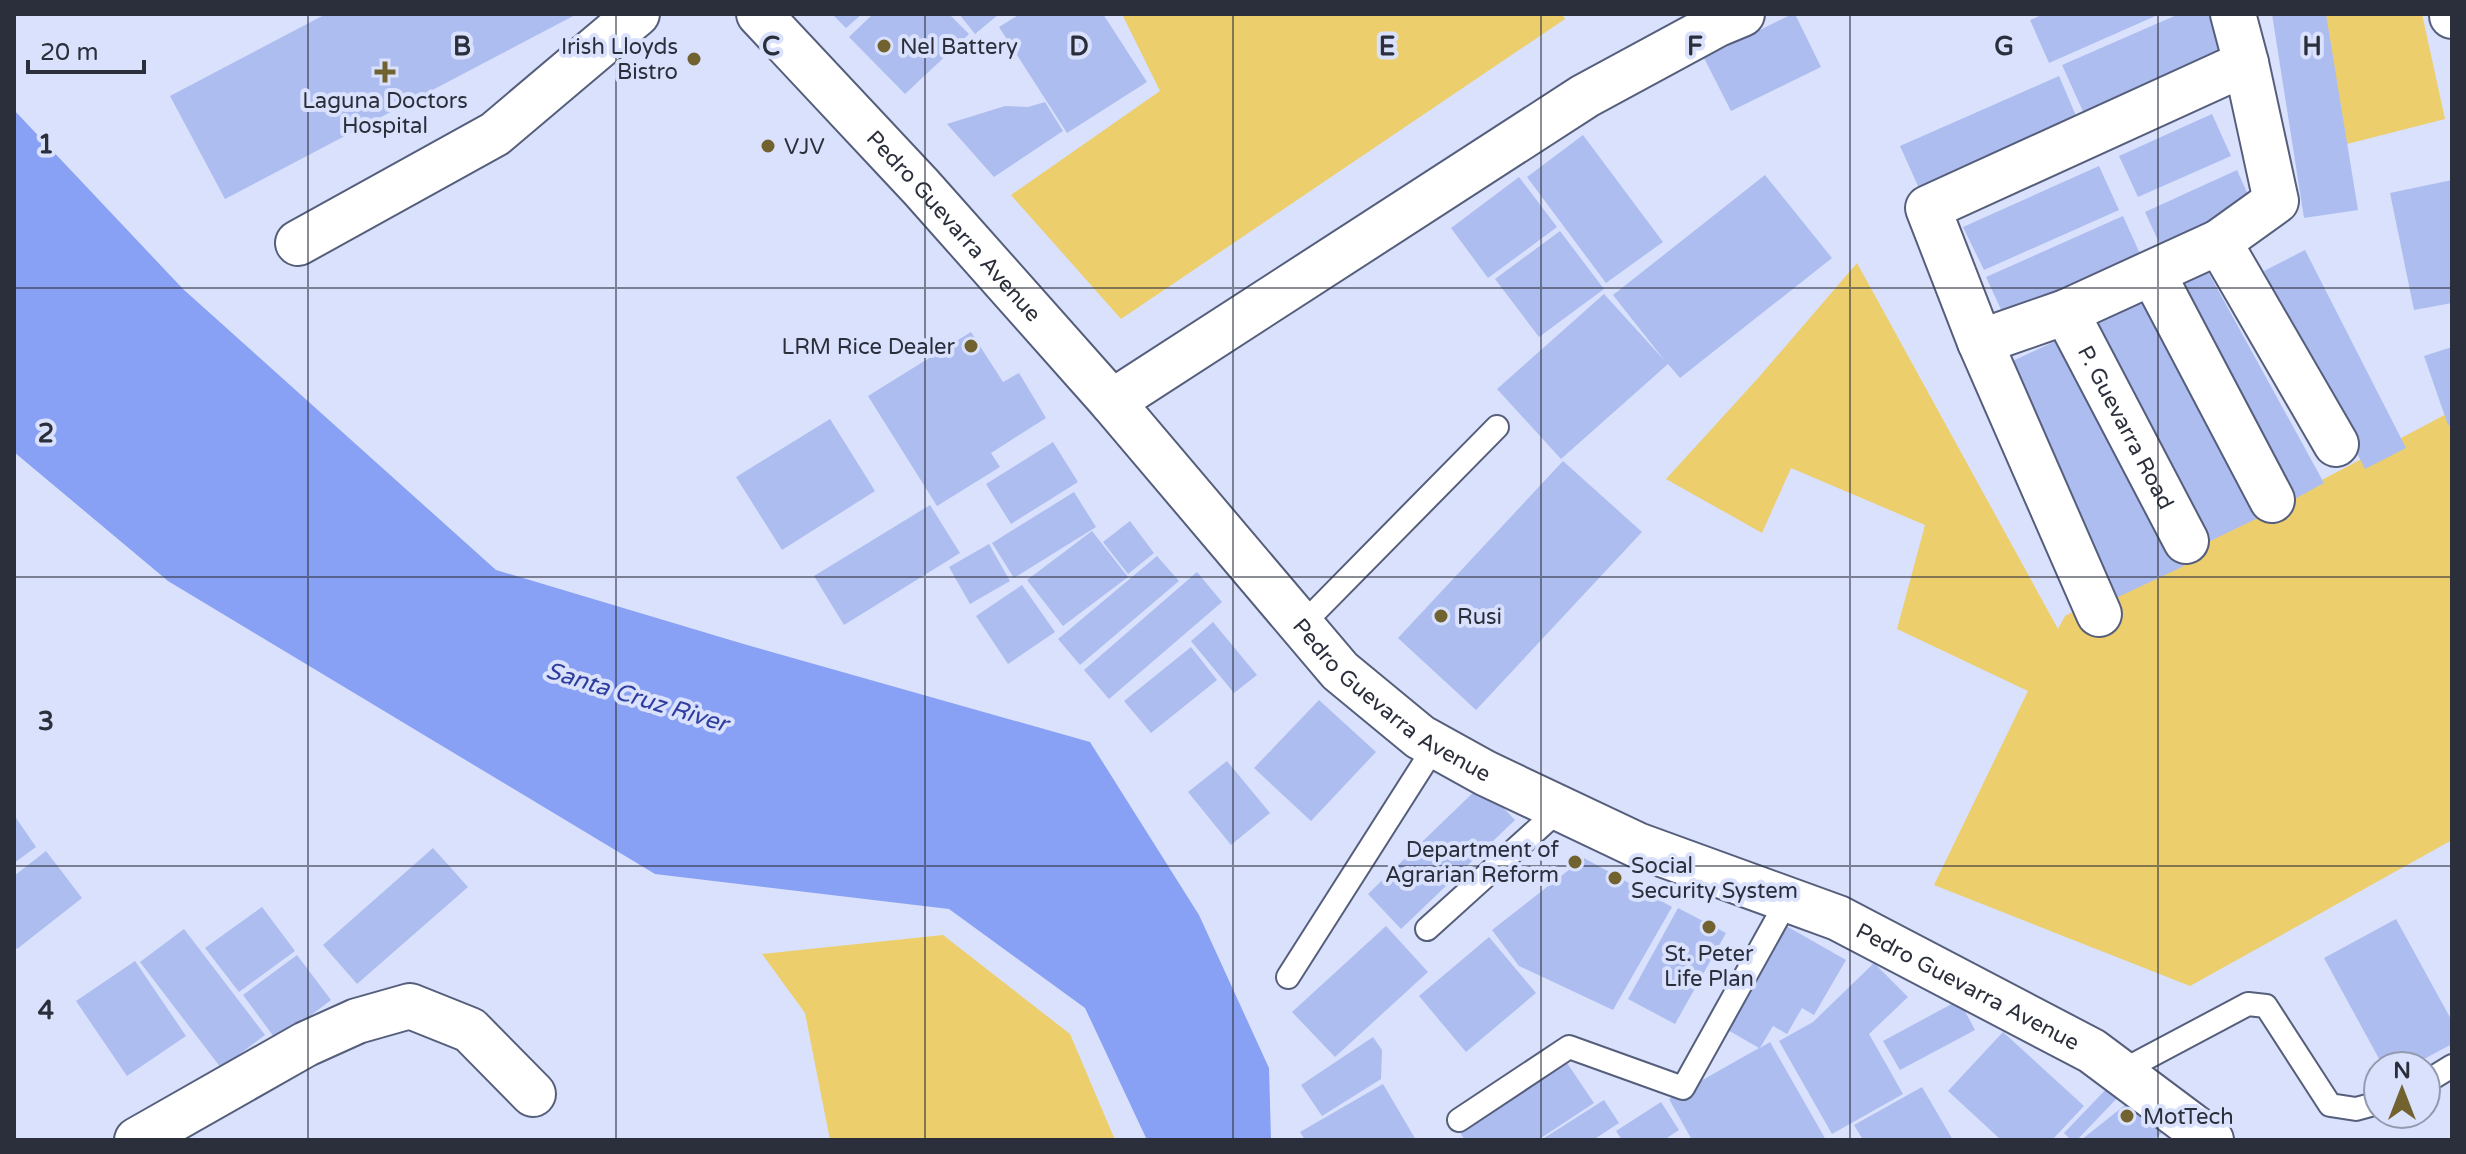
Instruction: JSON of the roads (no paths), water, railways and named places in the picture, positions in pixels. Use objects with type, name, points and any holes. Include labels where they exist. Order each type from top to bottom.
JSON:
[{"type":"street","points":[[298,243],[495,134],[637,14]]},
{"type":"street","name":"Pedro Guevarra Avenue","points":[[759,14],[921,187],[1112,402],[1340,671],[1420,737],[1485,773],[1637,845],[1838,918],[2092,1051],[2211,1140]]},
{"type":"street","points":[[1980,342],[2066,312],[2153,274],[2219,242],[2276,201],[2233,14]]},
{"type":"street","points":[[1112,402],[1585,96],[1724,17]]},
{"type":"street","points":[[2099,614],[1980,342],[1928,208],[2246,63]]},
{"type":"street","points":[[2219,242],[2336,444]]},
{"type":"street","points":[[2153,274],[2272,500]]},
{"type":"street","name":"P. Guevarra Road","points":[[2066,312],[2186,541]]},
{"type":"street","points":[[137,1140],[306,1044],[357,1021],[410,1006],[470,1030],[533,1094]]},
{"type":"lane","points":[[1301,626],[1497,427]]},
{"type":"lane","points":[[1288,977],[1435,746]]},
{"type":"lane","points":[[1427,929],[1561,808]]},
{"type":"lane","points":[[1459,1120],[1569,1047],[1683,1088],[1787,901]]},
{"type":"lane","points":[[2120,1072],[2248,1004],[2266,1006],[2330,1105],[2362,1107]]},
{"type":"water","name":"Santa Cruz River","points":[[14,110],[183,289],[496,570],[1090,742],[1199,915],[1269,1068],[1271,1140],[1147,1140],[1085,1008],[949,909],[655,874],[168,581],[14,452]]},
{"type":"place","name":"Nel Battery","points":[[884,46]]},
{"type":"place","name":"Irish Lloyds Bistro","points":[[694,59]]},
{"type":"place","name":"Laguna Doctors Hospital","points":[[385,72]]},
{"type":"place","name":"VJV","points":[[768,146]]},
{"type":"place","name":"LRM Rice Dealer","points":[[971,346]]},
{"type":"place","name":"Rusi","points":[[1441,616]]},
{"type":"place","name":"Department of Agrarian Reform","points":[[1575,862]]},
{"type":"place","name":"Social Security System","points":[[1615,878]]},
{"type":"place","name":"St. Peter Life Plan","points":[[1709,927]]},
{"type":"place","name":"MotTech","points":[[2127,1116]]}]
